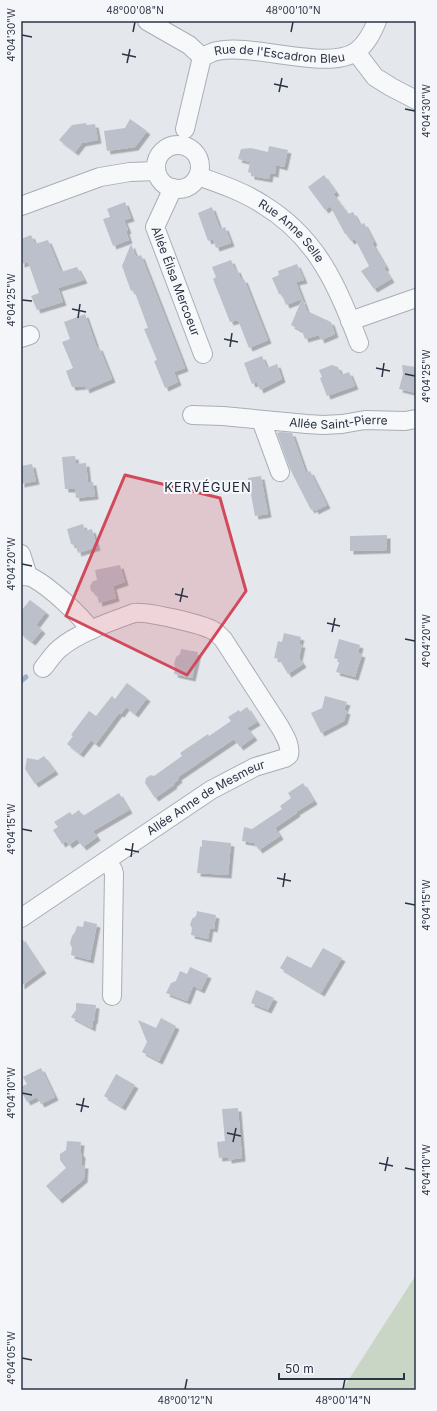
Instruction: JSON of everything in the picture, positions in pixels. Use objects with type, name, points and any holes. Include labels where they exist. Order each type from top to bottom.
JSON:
[{"type":"street","name":"Rue de l'Escadron Bleu","points":[[147,21],[189,45],[202,57]]},
{"type":"street","name":"Rue de l'Escadron Bleu","points":[[202,57],[216,51],[235,50],[260,51],[325,60],[337,59],[356,52],[366,42],[378,21]]},
{"type":"street","name":"Rue de l'Escadron Bleu","points":[[356,52],[375,77],[416,100]]},
{"type":"street","name":"Rue de l'Escadron Bleu","points":[[185,129],[202,57]]},
{"type":"street","points":[[173,145],[187,146],[197,156],[200,162],[198,176],[184,188],[173,188],[162,182],[156,171],[156,163],[162,151],[173,145]]},
{"type":"street","points":[[21,206],[100,177],[130,172],[156,171]]},
{"type":"street","name":"Rue Anne Selle","points":[[198,176],[228,187],[261,203],[275,212],[299,233],[324,264],[335,284],[359,342]]},
{"type":"street","name":"Allée Élisa Mercoeur","points":[[173,188],[155,227],[203,354]]},
{"type":"street","points":[[350,321],[416,298]]},
{"type":"street","name":"Allée Saint-Pierre","points":[[192,415],[223,416],[323,425],[342,424],[366,420],[405,421],[416,419]]},
{"type":"street","points":[[261,420],[280,472]]},
{"type":"street","points":[[21,554],[24,576],[33,578],[46,587],[84,619],[91,630],[72,639],[59,649],[43,668]]},
{"type":"street","name":"Allée Anne de Mesmeur","points":[[21,918],[107,861],[185,806],[218,786],[255,767],[285,758],[289,755],[289,746],[280,727],[223,639],[214,631],[200,626],[138,612],[91,630]]},
{"type":"street","points":[[107,861],[114,874],[112,996]]},
{"type":"highlighted area","points":[[125,475],[220,498],[246,591],[187,675],[66,616]]},
{"type":"green space","points":[[416,1275],[416,1390],[342,1390]]},
{"type":"building","points":[[130,119],[147,131],[135,147],[107,151],[104,131],[125,128]]},
{"type":"building","points":[[86,123],[87,125],[95,124],[98,140],[82,143],[75,152],[59,140],[72,125]]},
{"type":"building","points":[[269,146],[288,150],[284,167],[276,165],[275,174],[270,173],[269,179],[251,176],[251,173],[248,172],[250,162],[238,159],[241,149],[251,148],[268,152]]},
{"type":"building","points":[[324,175],[336,192],[333,194],[348,214],[353,212],[360,225],[364,223],[374,242],[372,243],[386,267],[384,268],[391,279],[374,289],[361,271],[369,266],[355,239],[351,241],[345,234],[330,206],[325,210],[308,187]]},
{"type":"building","points":[[125,202],[131,218],[124,220],[128,230],[126,231],[129,240],[113,246],[103,219],[110,217],[107,209]]},
{"type":"building","points":[[212,207],[220,229],[225,227],[231,243],[216,248],[213,239],[208,241],[198,213]]},
{"type":"building","points":[[31,235],[35,244],[48,240],[61,272],[77,267],[84,280],[58,288],[63,302],[37,310],[31,296],[39,293],[28,262],[21,264],[21,239]]},
{"type":"building","points":[[131,244],[136,257],[141,255],[185,368],[174,372],[178,382],[165,388],[154,361],[157,360],[144,329],[148,328],[134,290],[131,291],[122,266]]},
{"type":"building","points":[[231,260],[235,270],[237,269],[241,280],[244,279],[268,340],[249,348],[238,320],[230,322],[213,279],[216,277],[212,267]]},
{"type":"building","points":[[297,264],[304,280],[296,282],[307,311],[331,322],[335,334],[321,340],[319,335],[305,339],[302,331],[291,325],[302,299],[286,305],[272,278],[279,275],[278,271]]},
{"type":"building","points":[[85,314],[97,348],[99,347],[112,379],[86,390],[85,386],[72,387],[66,371],[73,368],[62,342],[70,339],[64,322]]},
{"type":"building","points":[[262,356],[267,368],[277,364],[282,379],[260,390],[257,382],[252,384],[244,363]]},
{"type":"building","points":[[332,365],[338,367],[341,375],[349,372],[355,386],[327,396],[320,378],[322,377],[319,370]]},
{"type":"building","points":[[402,365],[416,367],[416,393],[399,389],[403,374]]},
{"type":"building","points":[[277,433],[292,433],[306,473],[310,471],[327,505],[315,511],[314,508],[311,510],[290,469]]},
{"type":"building","points":[[75,456],[76,464],[86,463],[88,482],[93,482],[95,496],[76,498],[75,489],[65,489],[62,457]]},
{"type":"building","points":[[32,464],[36,481],[21,484],[21,466]]},
{"type":"building","points":[[261,476],[268,514],[255,516],[248,478]]},
{"type":"building","points":[[83,524],[85,531],[92,529],[97,547],[78,553],[76,546],[71,544],[67,529]]},
{"type":"building","points":[[387,535],[387,550],[350,551],[350,536]]},
{"type":"building","points":[[120,565],[125,582],[113,586],[116,598],[99,603],[97,595],[91,591],[90,586],[93,581],[97,580],[95,570]]},
{"type":"building","points":[[30,600],[46,612],[36,625],[42,630],[32,642],[21,634],[21,611]]},
{"type":"building","points":[[284,633],[301,637],[299,644],[302,644],[299,658],[303,664],[288,674],[279,659],[274,658],[278,641],[282,642]]},
{"type":"building","points":[[339,639],[360,645],[358,653],[362,654],[355,677],[336,672],[340,660],[334,658]]},
{"type":"building","points":[[181,649],[198,652],[192,678],[174,674],[174,664],[176,657],[180,654]]},
{"type":"building","points":[[127,683],[147,698],[135,714],[126,707],[121,714],[119,713],[96,744],[91,740],[80,754],[67,744],[73,736],[71,735],[89,711],[96,716],[112,696],[115,699]]},
{"type":"building","points":[[325,696],[347,702],[344,710],[347,711],[344,721],[321,733],[311,713],[322,708]]},
{"type":"building","points":[[247,707],[257,722],[247,728],[254,737],[240,747],[234,739],[178,777],[179,779],[173,784],[174,785],[155,798],[145,783],[146,778],[151,775],[154,776],[182,756],[180,753],[208,734],[209,736],[231,721],[228,717]]},
{"type":"building","points":[[44,756],[55,771],[35,784],[25,769],[27,758],[38,760]]},
{"type":"building","points":[[303,783],[314,801],[296,812],[297,813],[275,828],[280,836],[259,850],[254,843],[242,841],[244,827],[252,829],[282,809],[280,806],[291,798],[288,793]]},
{"type":"building","points":[[119,793],[129,810],[93,831],[97,837],[83,847],[77,839],[69,845],[66,841],[62,844],[53,830],[58,827],[54,822],[70,812],[72,815],[79,810],[83,816]]},
{"type":"building","points":[[202,840],[231,843],[228,875],[197,873]]},
{"type":"building","points":[[197,911],[216,915],[214,929],[210,928],[208,939],[191,935],[192,928],[190,925],[192,919],[196,916]]},
{"type":"building","points":[[84,921],[97,924],[90,960],[71,955],[72,948],[70,943],[72,936],[77,926],[83,927]]},
{"type":"building","points":[[21,937],[43,970],[21,986]]},
{"type":"building","points":[[323,948],[342,958],[321,993],[280,968],[287,956],[311,968]]},
{"type":"building","points":[[190,967],[208,975],[201,990],[193,986],[187,1001],[166,993],[171,983],[176,981],[180,971],[187,974]]},
{"type":"building","points":[[256,990],[274,998],[268,1010],[251,1003]]},
{"type":"building","points":[[76,1003],[96,1005],[92,1028],[71,1017],[76,1010]]},
{"type":"building","points":[[161,1018],[176,1026],[159,1061],[142,1052],[147,1042],[138,1020],[156,1028]]},
{"type":"building","points":[[41,1068],[55,1097],[41,1104],[37,1097],[27,1102],[21,1091],[21,1087],[27,1084],[23,1077]]},
{"type":"building","points":[[116,1074],[135,1085],[122,1107],[104,1096]]},
{"type":"building","points":[[238,1108],[242,1158],[228,1160],[228,1157],[219,1158],[217,1142],[225,1141],[222,1109]]},
{"type":"building","points":[[67,1141],[81,1142],[81,1165],[85,1165],[84,1179],[59,1200],[46,1186],[66,1168],[60,1160],[60,1154],[66,1150]]},
{"type":"waterway","points":[[21,681],[26,677]]},
{"type":"district","name":"KERVÉGUEN","points":[[208,487]]}]
